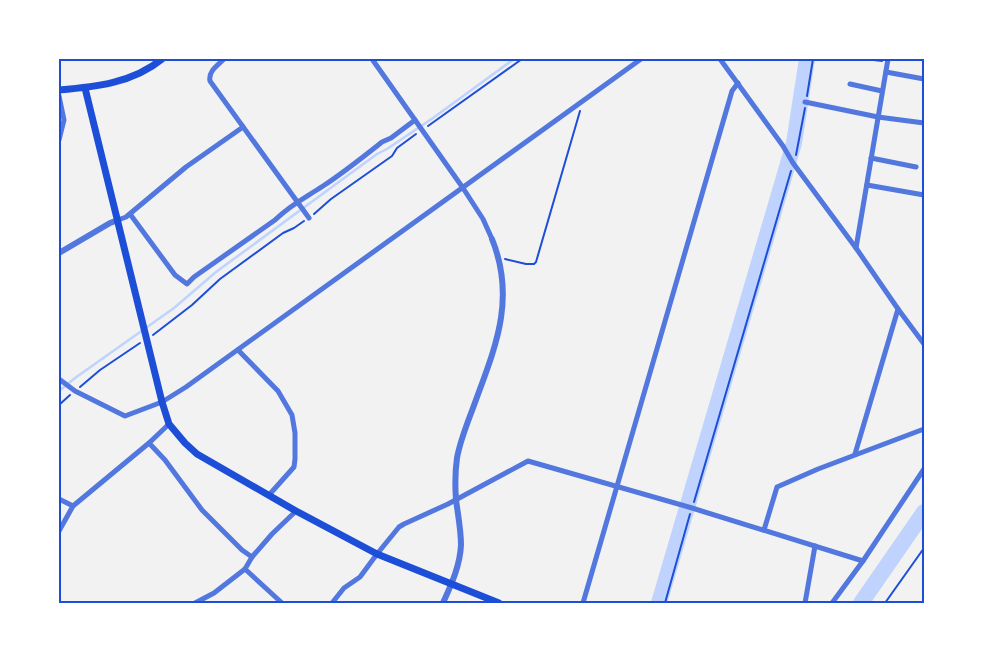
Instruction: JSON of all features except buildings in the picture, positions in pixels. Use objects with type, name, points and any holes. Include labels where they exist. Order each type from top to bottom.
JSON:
[{"type":"main road","points":[[59,90],[85,88],[115,82],[146,70],[162,59]]},
{"type":"main road","points":[[85,88],[162,402],[170,424],[185,444],[197,454],[377,554],[450,585],[499,603]]},
{"type":"street","points":[[224,59],[211,72],[209,79],[308,217]]},
{"type":"street","points":[[372,59],[483,219],[492,239],[502,279],[502,317],[494,348],[459,447],[455,471],[461,544],[455,573],[443,603]]},
{"type":"street","points":[[59,379],[75,391],[125,416],[162,402],[238,350],[641,59]]},
{"type":"street","points":[[720,59],[924,344]]},
{"type":"street","points":[[856,248],[888,60]]},
{"type":"street","points":[[886,72],[924,79]]},
{"type":"street","points":[[583,603],[732,91],[738,83]]},
{"type":"street","points":[[850,84],[882,91]]},
{"type":"street","points":[[59,96],[64,120],[59,140]]},
{"type":"street","points":[[806,102],[878,117],[924,124]]},
{"type":"street","points":[[130,214],[175,275],[187,284],[194,277],[275,220],[284,211],[325,185],[415,120]]},
{"type":"street","points":[[59,253],[110,223],[130,214],[186,167],[243,127]]},
{"type":"street","points":[[871,158],[916,167]]},
{"type":"street","points":[[867,185],[924,194]]},
{"type":"street","points":[[855,454],[898,309]]},
{"type":"street","points":[[238,350],[278,391],[292,415],[295,434],[294,467],[269,495]]},
{"type":"street","points":[[59,530],[73,506],[170,424]]},
{"type":"street","points":[[764,530],[777,487],[855,454],[924,429]]},
{"type":"street","points":[[149,443],[202,510],[242,550],[252,557]]},
{"type":"street","points":[[332,603],[344,588],[360,577],[399,527],[456,500],[528,461],[863,560]]},
{"type":"street","points":[[832,603],[924,469]]},
{"type":"street","points":[[59,499],[73,506]]},
{"type":"street","points":[[196,603],[214,593],[245,569],[252,557],[296,510]]},
{"type":"street","points":[[805,603],[815,546]]},
{"type":"street","points":[[245,569],[282,603]]},
{"type":"path","points":[[59,405],[100,370],[146,340],[192,305],[220,279],[283,233],[294,228],[392,156],[396,148],[522,59]]},
{"type":"path","points":[[665,603],[799,142],[813,59]]},
{"type":"path","points":[[864,59],[888,60]]},
{"type":"path","points":[[498,258],[526,264],[534,264],[536,262],[580,109],[580,103]]},
{"type":"path","points":[[885,603],[924,548]]},
{"type":"waterway","points":[[59,391],[174,308],[216,272],[377,154],[433,118],[514,59]]},
{"type":"waterway","points":[[659,603],[794,143],[807,59]]},
{"type":"waterway","points":[[861,603],[924,512]]}]
